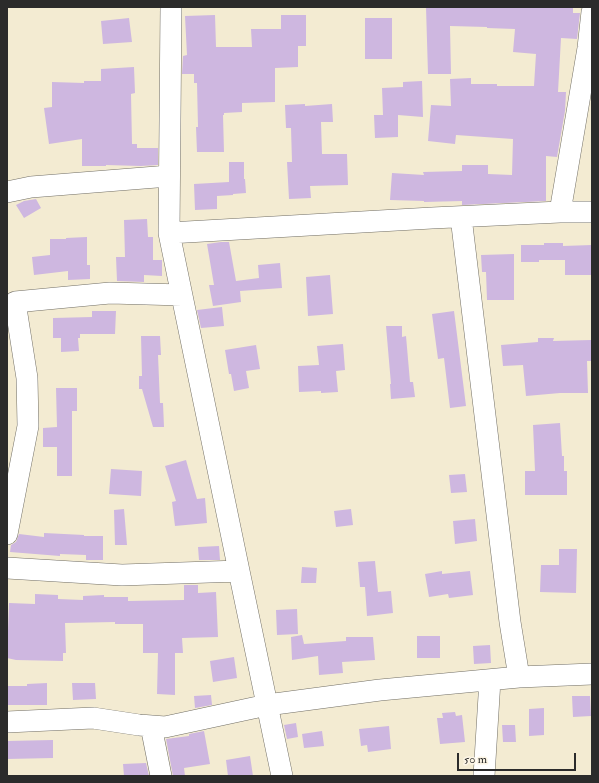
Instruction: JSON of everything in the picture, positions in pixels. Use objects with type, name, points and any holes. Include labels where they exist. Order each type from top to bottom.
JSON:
[{"type":"street","points":[[171,7],[169,233],[282,776]]},
{"type":"street","points":[[560,212],[588,48],[592,12]]},
{"type":"street","points":[[7,192],[31,187],[169,176]]},
{"type":"street","points":[[169,233],[560,212],[592,212]]},
{"type":"street","points":[[461,217],[510,622],[519,677]]},
{"type":"street","points":[[7,534],[28,426],[27,378],[11,310],[110,293],[182,296]]},
{"type":"street","points":[[7,568],[122,575],[239,571]]},
{"type":"street","points":[[7,722],[93,718],[139,725],[165,727],[267,706],[380,690],[519,677],[592,674]]},
{"type":"street","points":[[484,776],[490,680]]},
{"type":"street","points":[[151,726],[161,776]]},
{"type":"building","points":[[426,7],[573,7],[573,13],[580,13],[577,39],[561,38],[558,92],[566,92],[565,111],[557,157],[546,156],[546,201],[462,205],[462,201],[424,202],[390,200],[392,173],[424,175],[423,172],[462,171],[462,165],[488,165],[488,174],[512,175],[513,139],[456,135],[455,144],[428,141],[431,105],[451,106],[450,79],[471,78],[471,84],[534,86],[536,54],[513,52],[515,29],[450,26],[451,74],[428,74]]},
{"type":"building","points":[[215,15],[216,47],[252,47],[251,29],[281,29],[281,15],[306,15],[306,46],[298,46],[298,67],[275,68],[275,102],[242,103],[242,112],[224,113],[224,152],[197,152],[197,83],[194,83],[194,74],[182,74],[183,56],[187,55],[185,16]]},
{"type":"building","points":[[129,18],[132,42],[103,44],[101,21]]},
{"type":"building","points":[[365,18],[392,18],[392,59],[365,59]]},
{"type":"building","points":[[134,67],[135,93],[131,94],[132,144],[137,144],[137,148],[158,148],[158,165],[82,166],[82,139],[49,144],[44,108],[52,107],[52,82],[84,83],[84,81],[101,81],[101,69]]},
{"type":"building","points":[[422,81],[423,117],[398,115],[398,137],[375,138],[374,115],[383,115],[382,88],[403,87],[403,82]]},
{"type":"building","points":[[305,104],[305,106],[332,104],[333,122],[321,122],[322,154],[347,154],[348,185],[310,186],[311,198],[289,199],[287,162],[292,162],[291,128],[286,128],[285,105]]},
{"type":"building","points":[[229,162],[244,162],[246,193],[217,196],[217,209],[195,210],[194,184],[229,182]]},
{"type":"building","points":[[36,199],[41,208],[24,218],[16,205],[24,201]]},
{"type":"building","points":[[147,219],[148,237],[153,237],[153,260],[162,260],[162,276],[144,275],[144,282],[117,281],[116,257],[125,257],[124,220]]},
{"type":"building","points":[[87,237],[87,265],[90,265],[90,279],[68,280],[68,271],[34,275],[32,257],[50,255],[50,239]]},
{"type":"building","points":[[229,242],[236,281],[259,278],[258,265],[280,263],[282,288],[240,291],[241,302],[213,306],[209,285],[214,285],[207,244]]},
{"type":"building","points":[[544,243],[563,243],[563,246],[592,245],[592,275],[565,275],[565,260],[521,262],[521,245],[544,245]]},
{"type":"building","points":[[514,254],[514,300],[487,300],[486,272],[482,272],[481,255]]},
{"type":"building","points":[[330,275],[333,314],[308,316],[306,277]]},
{"type":"building","points":[[222,307],[224,326],[201,328],[197,310]]},
{"type":"building","points":[[92,311],[116,311],[115,334],[80,334],[80,338],[78,338],[79,351],[61,352],[61,338],[53,338],[53,318],[92,317]]},
{"type":"building","points":[[454,311],[466,406],[450,408],[444,358],[438,359],[432,314]]},
{"type":"building","points":[[386,326],[402,326],[402,337],[406,336],[410,382],[413,382],[415,397],[391,399]]},
{"type":"building","points":[[141,336],[160,336],[161,355],[158,355],[160,403],[163,403],[164,427],[153,427],[142,389],[139,389],[139,376],[142,376]]},
{"type":"building","points":[[538,338],[554,338],[553,341],[591,340],[592,361],[587,361],[588,393],[560,393],[526,396],[523,365],[503,366],[501,345],[538,342]]},
{"type":"building","points":[[343,344],[345,370],[336,371],[338,392],[299,392],[298,366],[319,365],[317,346]]},
{"type":"building","points":[[256,345],[260,369],[246,371],[249,388],[234,391],[231,374],[229,374],[225,350]]},
{"type":"building","points":[[56,388],[77,388],[77,411],[72,411],[72,476],[57,476],[57,447],[43,447],[43,428],[57,427]]},
{"type":"building","points":[[560,423],[562,456],[564,456],[564,471],[567,471],[567,495],[525,495],[525,471],[535,471],[533,425]]},
{"type":"building","points":[[186,460],[197,499],[205,498],[207,523],[175,526],[172,502],[176,501],[165,466]]},
{"type":"building","points":[[111,469],[142,471],[141,496],[109,494]]},
{"type":"building","points":[[465,474],[467,492],[451,493],[449,475]]},
{"type":"building","points":[[124,509],[127,545],[115,545],[114,510]]},
{"type":"building","points":[[351,509],[353,525],[336,527],[334,511]]},
{"type":"building","points":[[475,519],[477,541],[455,544],[453,521]]},
{"type":"building","points":[[44,533],[103,536],[103,560],[86,560],[86,555],[60,554],[60,556],[10,552],[11,545],[16,542],[19,534],[44,537]]},
{"type":"building","points":[[219,546],[220,560],[199,560],[198,547]]},
{"type":"building","points":[[559,549],[577,549],[576,593],[540,592],[541,565],[559,565]]},
{"type":"building","points":[[375,561],[378,592],[391,591],[393,613],[367,616],[365,587],[360,587],[358,562]]},
{"type":"building","points":[[302,567],[317,568],[316,583],[301,583]]},
{"type":"building","points":[[442,571],[442,574],[470,571],[473,595],[449,598],[448,594],[429,597],[425,574]]},
{"type":"building","points":[[184,585],[198,585],[198,593],[216,592],[218,637],[182,638],[183,653],[175,653],[175,695],[157,694],[158,653],[143,653],[143,624],[115,624],[115,622],[65,623],[66,653],[63,653],[63,661],[16,660],[7,658],[9,603],[35,604],[35,594],[58,595],[58,599],[83,600],[83,596],[104,595],[104,597],[128,597],[128,601],[184,600]]},
{"type":"building","points":[[297,609],[298,634],[277,635],[276,610]]},
{"type":"building","points":[[302,635],[304,644],[346,641],[346,637],[373,637],[375,660],[342,662],[343,673],[319,675],[318,656],[292,660],[291,637]]},
{"type":"building","points":[[417,636],[440,636],[440,658],[417,658]]},
{"type":"building","points":[[490,645],[491,663],[474,664],[473,646]]},
{"type":"building","points":[[234,657],[237,678],[213,682],[210,661]]},
{"type":"building","points":[[47,683],[47,705],[7,705],[7,686],[27,686],[27,684]]},
{"type":"building","points":[[72,683],[95,683],[96,699],[73,700]]},
{"type":"building","points":[[211,695],[212,705],[195,708],[194,696]]},
{"type":"building","points":[[572,696],[590,696],[591,716],[573,717]]},
{"type":"building","points":[[544,708],[544,735],[529,736],[529,709]]},
{"type":"building","points":[[455,712],[456,716],[462,715],[465,742],[440,744],[437,718],[443,718],[442,713]]},
{"type":"building","points":[[296,723],[298,737],[287,739],[284,725]]},
{"type":"building","points":[[502,725],[515,725],[516,742],[503,742]]},
{"type":"building","points":[[389,726],[391,749],[368,752],[367,745],[361,746],[359,729]]},
{"type":"building","points":[[204,731],[210,764],[184,768],[185,776],[173,776],[166,739],[189,736],[189,734]]},
{"type":"building","points":[[322,731],[324,746],[304,748],[302,734]]},
{"type":"building","points":[[53,740],[53,758],[7,759],[7,741]]},
{"type":"building","points":[[250,756],[253,776],[228,776],[226,760]]},
{"type":"building","points":[[146,763],[149,776],[124,776],[123,764]]}]
